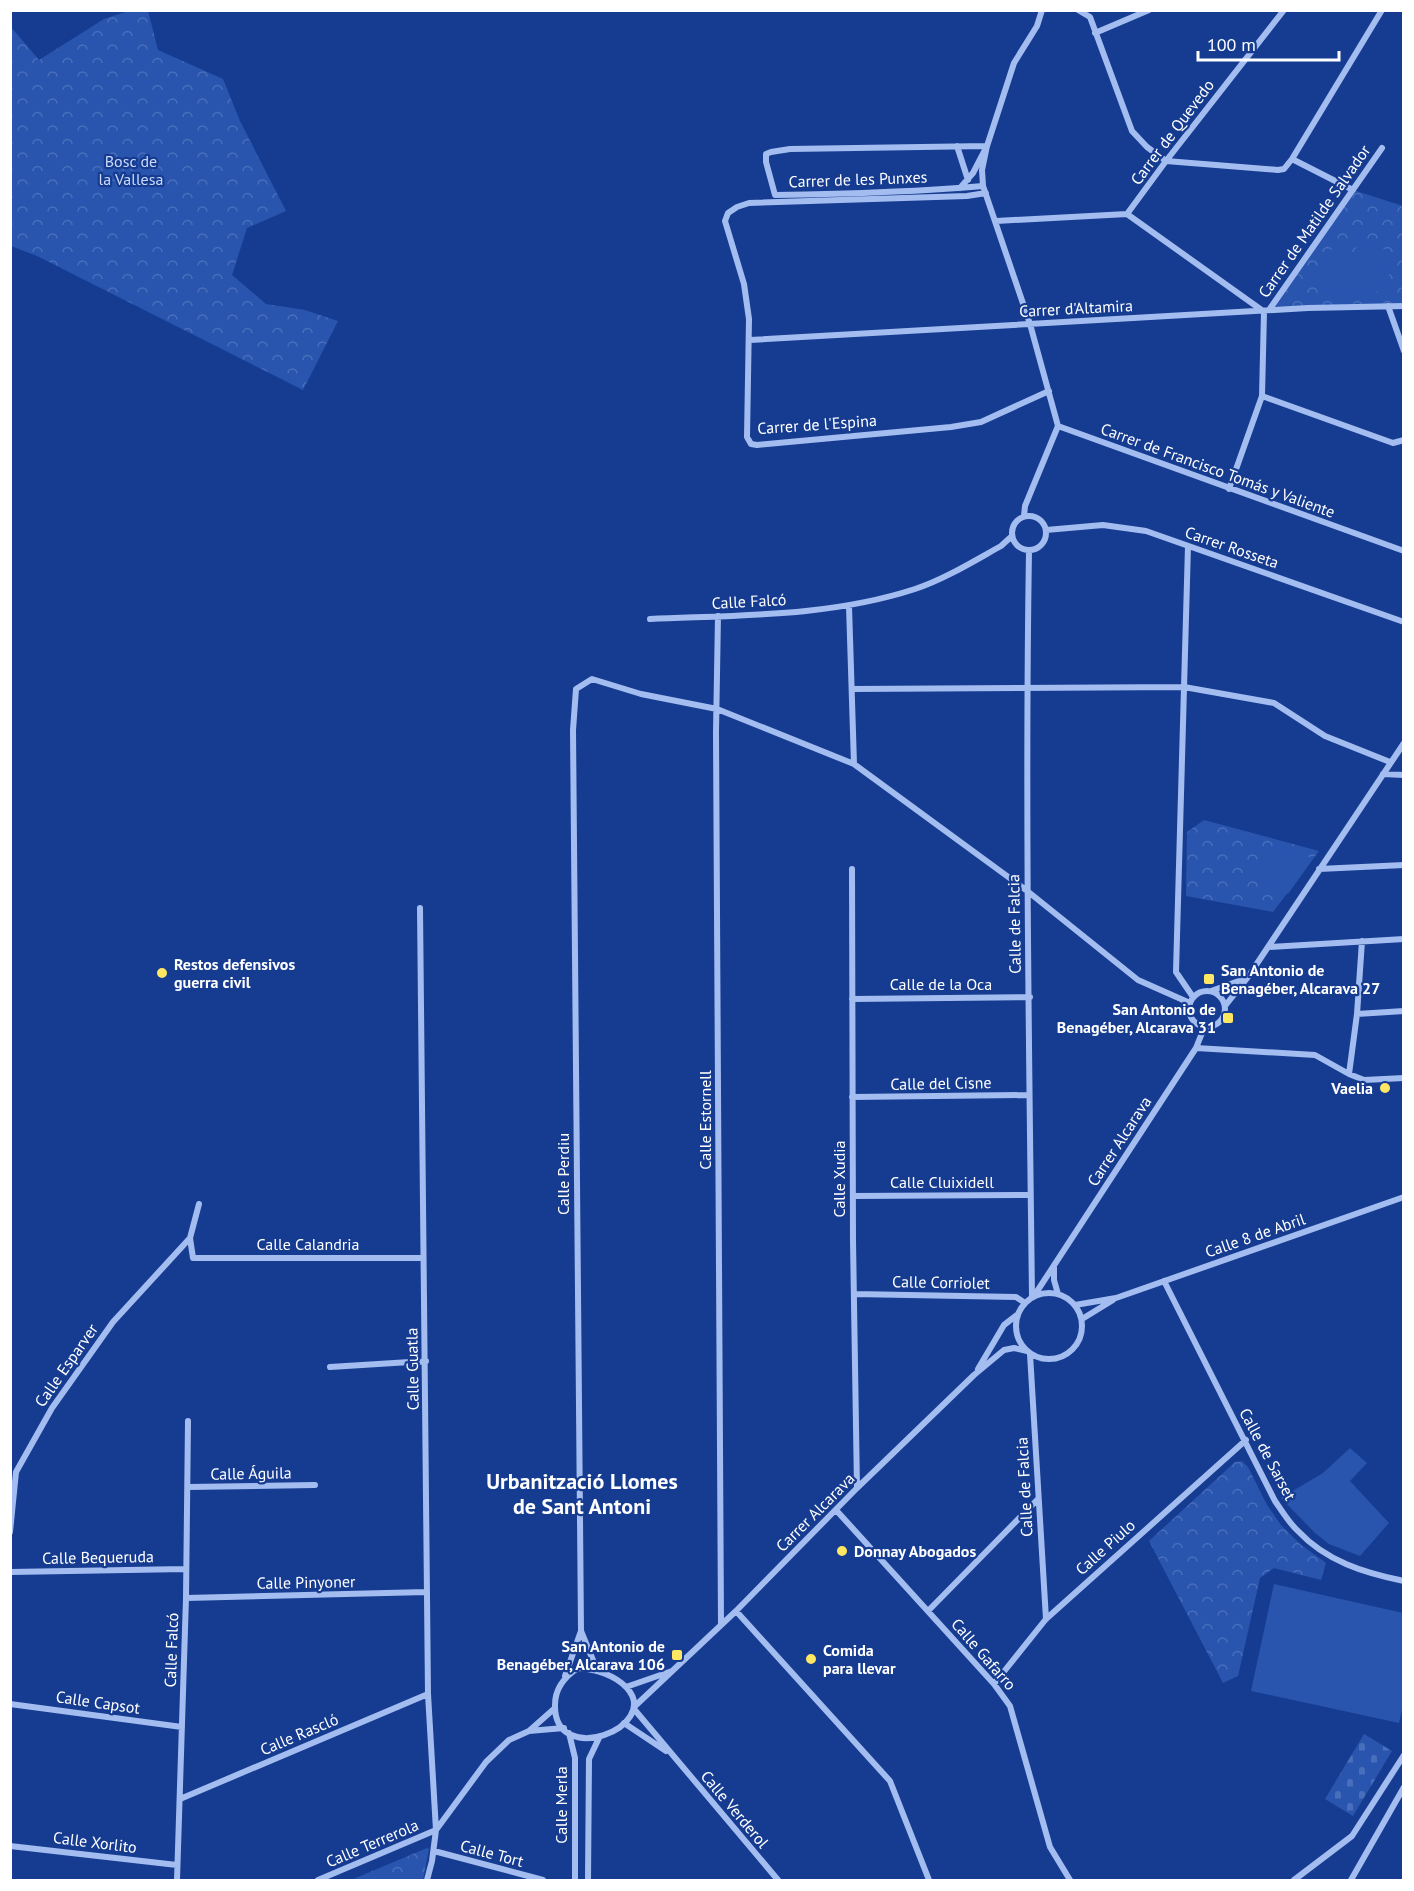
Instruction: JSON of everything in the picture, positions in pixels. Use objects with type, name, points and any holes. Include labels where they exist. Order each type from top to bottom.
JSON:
[{"type":"street","points":[[854,764],[849,606],[917,588],[993,550],[1012,537],[1014,526],[1024,516],[1024,506],[1058,426],[1030,324],[984,190],[982,170],[987,146],[1014,63],[1037,26],[1042,10]]},
{"type":"street","points":[[1078,10],[1091,14],[1095,33],[1105,54],[1132,131],[1147,147],[1166,160],[1278,170],[1284,169],[1292,159],[1383,10]]},
{"type":"street","points":[[1095,33],[1149,10]]},
{"type":"street","name":"Carrer de Quevedo","points":[[1127,214],[1166,160],[1284,10]]},
{"type":"street","points":[[957,146],[968,180]]},
{"type":"street","points":[[960,188],[973,173],[987,146]]},
{"type":"street","name":"Carrer de les Punxes","points":[[984,190],[960,188],[866,194],[775,195],[766,154],[789,149],[987,146]]},
{"type":"street","name":"Carrer de Matilde Salvador","points":[[1229,489],[1262,396],[1266,311],[1382,148]]},
{"type":"street","points":[[1292,159],[1353,190]]},
{"type":"street","name":"Carrer de l'Espina","points":[[984,190],[966,196],[748,203],[728,213],[725,221],[744,284],[750,340],[745,427],[747,437],[751,444],[757,445],[951,427],[981,422],[1049,391]]},
{"type":"street","points":[[996,221],[1127,214],[1266,311]]},
{"type":"street","points":[[1388,306],[1404,351]]},
{"type":"street","name":"Carrer d'Altamira","points":[[750,340],[1266,311],[1404,306]]},
{"type":"street","points":[[1262,396],[1394,443],[1404,440]]},
{"type":"street","name":"Carrer de Francisco Tomás y Valiente","points":[[1058,426],[1404,551]]},
{"type":"street","points":[[1012,537],[1020,548],[1029,551],[1042,544],[1046,530],[1041,521],[1024,516]]},
{"type":"street","name":"Carrer Rosseta","points":[[1046,530],[1103,525],[1146,531],[1404,622]]},
{"type":"street","points":[[1188,546],[1176,972],[1191,1000],[1191,1018],[1194,1023],[1204,1028],[1214,1027],[1222,1021],[1225,1006],[1248,977],[1404,743]]},
{"type":"street","name":"Calle de Falcia","points":[[1029,551],[1026,890],[1030,997],[1029,1095],[1033,1297]]},
{"type":"street","name":"Calle Falcó","points":[[650,619],[804,612],[849,606]]},
{"type":"street","name":"Calle Estornell","points":[[718,616],[722,1625]]},
{"type":"street","name":"Calle Perdiu","points":[[565,1676],[581,1631],[573,717],[576,689],[592,679],[641,694],[717,709]]},
{"type":"street","points":[[852,689],[1184,687],[1274,703],[1325,735],[1390,762]]},
{"type":"street","points":[[717,709],[854,764],[1026,890],[1138,980],[1191,1000]]},
{"type":"street","points":[[1383,774],[1404,775]]},
{"type":"street","points":[[1319,869],[1404,865]]},
{"type":"street","name":"Calle Xudia","points":[[852,869],[852,1097],[857,1488]]},
{"type":"street","name":"Calle Guatla","points":[[420,908],[428,1694],[436,1830],[427,1881]]},
{"type":"street","points":[[1268,947],[1404,939]]},
{"type":"street","points":[[1349,1074],[1357,1014],[1362,941]]},
{"type":"street","points":[[1191,1000],[1203,991],[1211,991],[1248,977]]},
{"type":"street","points":[[1211,991],[1220,996],[1225,1006]]},
{"type":"street","name":"Calle de la Oca","points":[[852,999],[1030,997]]},
{"type":"street","points":[[1357,1014],[1404,1011]]},
{"type":"street","name":"Carrer Alcarava","points":[[1033,1297],[1196,1048],[1204,1028]]},
{"type":"street","points":[[1196,1048],[1315,1055],[1364,1080],[1404,1078]]},
{"type":"street","name":"Calle del Cisne","points":[[852,1097],[1029,1095]]},
{"type":"street","name":"Calle Cluixidell","points":[[853,1196],[1030,1195]]},
{"type":"street","name":"Calle 8 de Abril","points":[[1075,1305],[1116,1298],[1404,1197]]},
{"type":"street","points":[[190,1238],[199,1204]]},
{"type":"street","name":"Calle Calandria","points":[[190,1238],[193,1257],[423,1258]]},
{"type":"street","name":"Calle Esparver","points":[[10,1532],[16,1472],[52,1408],[113,1322],[190,1238]]},
{"type":"street","points":[[1054,1266],[1054,1280],[1058,1294]]},
{"type":"street","name":"Calle de Sarset","points":[[1164,1281],[1275,1501],[1298,1532],[1336,1561],[1375,1575],[1404,1581]]},
{"type":"street","points":[[1050,1293],[1058,1294],[1075,1305],[1082,1319],[1080,1340],[1065,1356],[1044,1359],[1029,1353],[1021,1344],[1016,1324],[1018,1314],[1025,1303],[1033,1297],[1050,1293]]},
{"type":"street","name":"Calle Corriolet","points":[[854,1294],[1016,1297],[1025,1303]]},
{"type":"street","name":"Calle 8 de Abril","points":[[1082,1319],[1116,1298]]},
{"type":"street","name":"Carrer Alcarava","points":[[974,1375],[1004,1325],[1018,1314]]},
{"type":"street","name":"Carrer Alcarava","points":[[634,1708],[722,1625],[857,1488],[974,1375],[1004,1350],[1014,1348],[1029,1353]]},
{"type":"street","name":"Calle de Falcia","points":[[1029,1353],[1046,1620]]},
{"type":"street","points":[[330,1367],[426,1361]]},
{"type":"street","name":"Calle Falcó","points":[[177,1881],[186,1598],[188,1421]]},
{"type":"street","name":"Calle Piulo","points":[[994,1684],[1046,1620],[1246,1440]]},
{"type":"street","name":"Calle Águila","points":[[188,1487],[315,1485]]},
{"type":"street","points":[[928,1611],[1038,1499]]},
{"type":"street","name":"Calle Gafarro","points":[[836,1510],[994,1684],[1010,1706],[1050,1847],[1070,1881]]},
{"type":"street","name":"Calle Bequeruda","points":[[10,1572],[186,1569]]},
{"type":"street","name":"Calle Pinyoner","points":[[186,1598],[427,1592]]},
{"type":"street","points":[[736,1611],[890,1781],[929,1881]]},
{"type":"street","name":"Calle Perdiu","points":[[581,1631],[597,1670]]},
{"type":"street","points":[[578,1668],[597,1670],[626,1687],[633,1697],[633,1714],[624,1723],[598,1738],[578,1738],[566,1730],[558,1719],[555,1708],[556,1694],[565,1676],[578,1668]]},
{"type":"street","name":"Carrer Alcarava","points":[[626,1687],[675,1670]]},
{"type":"street","name":"Calle Rascló","points":[[180,1798],[428,1694]]},
{"type":"street","name":"Calle Capsot","points":[[10,1704],[182,1727]]},
{"type":"street","points":[[436,1830],[486,1762],[509,1740],[529,1731],[555,1708]]},
{"type":"street","name":"Calle Verderol","points":[[634,1708],[778,1881]]},
{"type":"street","name":"Calle Verderol","points":[[624,1723],[672,1754]]},
{"type":"street","points":[[529,1731],[566,1730]]},
{"type":"street","name":"Calle Merla","points":[[566,1730],[575,1758],[574,1880],[588,1880],[589,1759],[598,1738]]},
{"type":"street","points":[[1294,1881],[1352,1836],[1404,1755]]},
{"type":"street","points":[[1351,1881],[1404,1787]]},
{"type":"street","name":"Calle Terrerola","points":[[318,1881],[436,1830]]},
{"type":"street","name":"Calle Xorlito","points":[[10,1846],[177,1865]]},
{"type":"street","name":"Calle Tort","points":[[434,1851],[543,1881]]},
{"type":"green space","name":"Bosc de la Vallesa","points":[[129,11],[148,11],[158,50],[223,79],[240,121],[286,211],[247,228],[232,275],[266,304],[305,310],[338,321],[303,390],[37,256],[11,246],[11,27],[39,60],[104,19]]},
{"type":"green space","points":[[1353,190],[1403,206],[1403,306],[1269,310]]},
{"type":"green space","points":[[1377,245],[1378,250],[1386,249],[1390,284],[1382,285],[1383,291],[1361,293],[1360,287],[1355,288],[1355,295],[1333,297],[1332,290],[1323,291],[1319,256],[1328,255],[1328,250],[1350,248],[1351,252],[1356,252],[1356,247]]},
{"type":"green space","points":[[1204,820],[1319,851],[1273,912],[1186,896],[1187,832]]},
{"type":"green space","points":[[1272,848],[1293,849],[1313,859],[1288,894],[1257,881]]},
{"type":"green space","points":[[1350,1448],[1367,1463],[1350,1481],[1389,1523],[1360,1556],[1329,1544],[1281,1498],[1323,1473]]},
{"type":"green space","points":[[1242,1461],[1248,1467],[1267,1505],[1281,1525],[1300,1544],[1326,1563],[1321,1580],[1274,1568],[1260,1578],[1238,1676],[1223,1683],[1149,1541],[1235,1462]]},
{"type":"green space","points":[[1274,1584],[1403,1613],[1404,1701],[1399,1723],[1251,1691]]},
{"type":"green space","points":[[1364,1734],[1392,1751],[1353,1816],[1325,1799]]},
{"type":"green space","points":[[429,1849],[423,1880],[351,1880]]},
{"type":"place","name":"Restos defensivos guerra civil","points":[[162,973]]},
{"type":"place","name":"San Antonio de Benagéber, Alcarava 27","points":[[1209,979]]},
{"type":"place","name":"San Antonio de Benagéber, Alcarava 31","points":[[1228,1018]]},
{"type":"place","name":"Vaelia","points":[[1385,1088]]},
{"type":"place","name":"Donnay Abogados","points":[[842,1551]]},
{"type":"place","name":"San Antonio de Benagéber, Alcarava 106","points":[[677,1655]]},
{"type":"place","name":"Comida para llevar","points":[[811,1659]]},
{"type":"district","name":"Urbanització Llomes de Sant Antoni","points":[[582,1494]]}]
